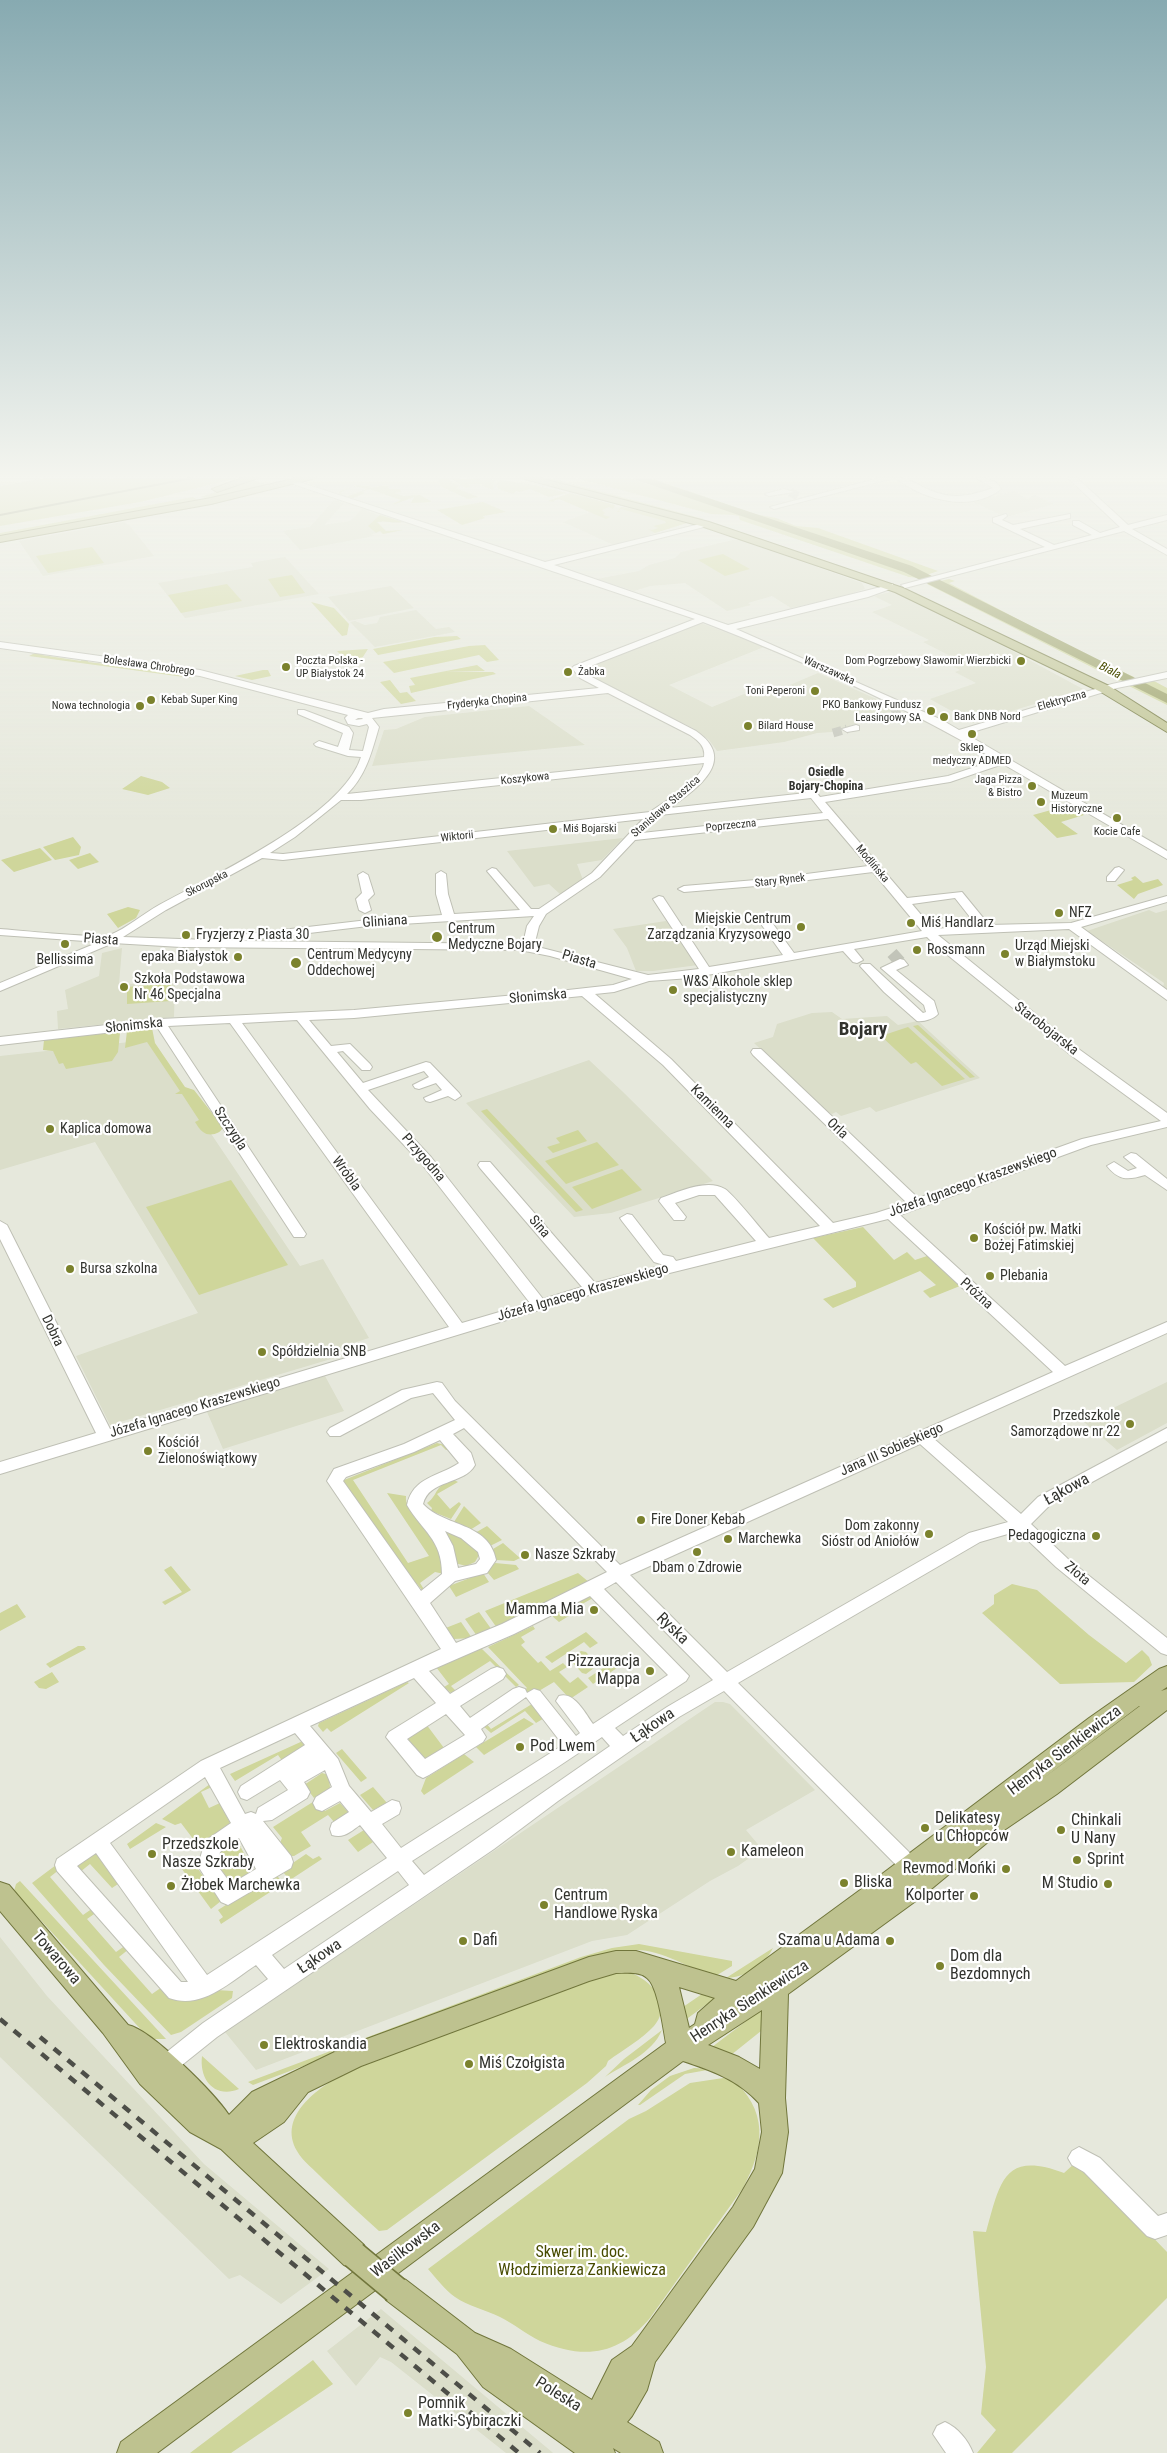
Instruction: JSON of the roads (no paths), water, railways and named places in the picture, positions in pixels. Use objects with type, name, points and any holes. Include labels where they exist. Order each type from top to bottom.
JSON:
[{"type":"main road","points":[[905,592],[980,625]]},
{"type":"main road","points":[[919,592],[980,625],[1167,717]]},
{"type":"main road","points":[[1110,688],[1167,728]]},
{"type":"main road","name":"Henryka Sienkiewicza","points":[[680,2048],[737,1993],[911,1867],[1042,1780],[1129,1714],[1167,1676]]},
{"type":"main road","name":"Henryka Sienkiewicza","points":[[1129,1714],[1167,1698]]},
{"type":"main road","name":"Henryka Sienkiewicza","points":[[680,2048],[776,1988],[909,1891],[986,1830],[1042,1780]]},
{"type":"main road","name":"Towarowa","points":[[0,1893],[112,2024],[148,2075],[199,2123],[230,2140],[354,2255]]},
{"type":"main road","points":[[230,2140],[255,2130],[276,2114],[299,2085],[317,2073],[354,2056],[589,1969],[616,1962],[636,1962],[737,1993]]},
{"type":"main road","points":[[656,1969],[665,1980],[680,2048],[728,2064],[758,2081],[772,2098]]},
{"type":"main road","points":[[598,2441],[637,2380],[642,2356],[743,2217],[768,2174],[775,2132],[772,2098],[776,1988]]},
{"type":"main road","name":"Towarowa","points":[[112,2024],[165,2066],[212,2112],[230,2140]]},
{"type":"main road","name":"Wasilkowska","points":[[132,2453],[680,2048]]},
{"type":"main road","name":"Poleska","points":[[354,2255],[465,2343],[493,2377],[598,2441],[648,2453]]},
{"type":"street","name":"Warszawska","points":[[625,592],[728,628],[958,733],[1167,856]]},
{"type":"street","points":[[728,628],[872,592]]},
{"type":"street","points":[[703,619],[578,666],[577,670],[583,676],[608,690],[693,733],[708,747],[710,759]]},
{"type":"street","name":"Bolesława Chrobrego","points":[[0,645],[184,670],[295,698],[361,719]]},
{"type":"street","name":"Elektryczna","points":[[958,733],[1127,683],[1167,674]]},
{"type":"street","name":"Fryderyka Chopina","points":[[361,719],[384,712],[608,690]]},
{"type":"street","points":[[441,706],[444,702],[488,692]]},
{"type":"street","points":[[301,712],[346,729],[348,733],[342,751]]},
{"type":"street","name":"Skorupska","points":[[0,987],[109,940],[162,908],[260,855],[311,821],[339,797],[355,778],[367,754],[371,734],[361,719]]},
{"type":"street","points":[[319,744],[342,751],[367,754]]},
{"type":"street","name":"Koszykowa","points":[[339,797],[361,797],[710,759]]},
{"type":"street","name":"Stanisława Staszica","points":[[528,948],[533,926],[542,912],[596,874],[655,814],[691,787],[708,768],[710,759]]},
{"type":"street","points":[[655,814],[817,798],[950,779],[1005,760]]},
{"type":"street","name":"Modlińska","points":[[803,783],[930,933]]},
{"type":"street","name":"Wiktorii","points":[[260,855],[283,857],[655,814]]},
{"type":"street","name":"Poprzeczna","points":[[631,837],[831,815]]},
{"type":"street","name":"Stary Rynek","points":[[684,888],[768,882],[876,868]]},
{"type":"street","points":[[1111,879],[1119,870]]},
{"type":"street","points":[[492,871],[526,911]]},
{"type":"street","points":[[441,874],[442,894],[449,918]]},
{"type":"street","points":[[363,875],[368,894],[362,899],[366,917]]},
{"type":"street","points":[[1143,904],[1167,891]]},
{"type":"street","points":[[905,902],[958,894],[986,929]]},
{"type":"street","points":[[659,899],[706,971]]},
{"type":"street","name":"Słonimska","points":[[0,1041],[160,1023],[367,1013],[585,992],[625,986],[648,978],[706,971],[930,933],[1072,926],[1143,904],[1167,899]]},
{"type":"street","name":"Gliniana","points":[[231,945],[238,938],[366,917],[449,918],[526,911],[542,912]]},
{"type":"street","points":[[766,918],[767,924],[790,957]]},
{"type":"street","points":[[1072,926],[1167,996]]},
{"type":"street","name":"Piasta","points":[[0,932],[109,940],[231,945],[528,948],[558,954],[616,972],[648,978]]},
{"type":"street","name":"Starobojarska","points":[[930,933],[938,942],[1076,1053],[1167,1118]]},
{"type":"street","points":[[882,942],[892,952]]},
{"type":"street","points":[[846,948],[888,990],[920,1018],[932,1014],[930,1004],[887,968],[902,965],[900,962]]},
{"type":"street","name":"Kamienna","points":[[585,992],[667,1062],[831,1229]]},
{"type":"street","name":"Przygodna","points":[[300,1016],[327,1050],[426,1160],[540,1305]]},
{"type":"street","name":"Wróbla","points":[[233,1019],[458,1329]]},
{"type":"street","name":"Szczygla","points":[[160,1023],[300,1234]]},
{"type":"street","points":[[327,1050],[362,1046]]},
{"type":"street","points":[[346,1047],[366,1067]]},
{"type":"street","name":"Orla","points":[[756,1052],[918,1205]]},
{"type":"street","points":[[361,1088],[426,1066],[453,1094],[430,1098]]},
{"type":"street","points":[[419,1085],[438,1078]]},
{"type":"street","name":"Józefa Ignacego Kraszewskiego","points":[[0,1468],[672,1266],[891,1214],[1087,1142],[1167,1123]]},
{"type":"street","points":[[1131,1157],[1159,1177]]},
{"type":"street","name":"Sina","points":[[485,1165],[592,1289]]},
{"type":"street","points":[[1114,1166],[1126,1176],[1159,1177]]},
{"type":"street","points":[[679,1217],[666,1201],[701,1190],[714,1190],[720,1192],[766,1243]]},
{"type":"street","name":"Próżna","points":[[891,1214],[1063,1373]]},
{"type":"street","points":[[626,1218],[659,1259],[668,1260],[672,1266]]},
{"type":"street","name":"Dobra","points":[[0,1225],[105,1435]]},
{"type":"street","name":"Jana III Sobieskiego","points":[[204,1988],[198,1992],[176,1990],[64,1865],[207,1766],[416,1668],[508,1629],[661,1553],[1167,1327]]},
{"type":"street","name":"Ryska","points":[[335,1432],[407,1394],[437,1387],[450,1405],[911,1867]]},
{"type":"street","points":[[452,1652],[420,1602],[335,1481],[340,1473],[409,1448],[466,1421]]},
{"type":"street","points":[[442,1432],[465,1456],[468,1465],[419,1492],[415,1505],[439,1532],[445,1543],[451,1568],[450,1576]]},
{"type":"street","name":"Łąkowa","points":[[165,2066],[210,2030],[422,1887],[672,1712],[974,1537],[1020,1525],[1044,1501],[1167,1434]]},
{"type":"street","name":"Złota","points":[[922,1438],[1062,1563],[1167,1648]]},
{"type":"street","points":[[420,1602],[450,1576],[481,1569],[488,1560],[486,1549],[467,1534],[421,1512]]},
{"type":"street","points":[[98,1841],[204,1988],[487,1802],[523,1782],[597,1731],[619,1710],[680,1676],[592,1587]]},
{"type":"street","points":[[416,1668],[448,1704],[477,1737],[423,1770],[395,1737],[448,1704],[498,1674]]},
{"type":"street","points":[[469,1728],[526,1695],[575,1747]]},
{"type":"street","points":[[565,1701],[597,1731],[622,1747]]},
{"type":"street","points":[[297,1723],[336,1769],[342,1790],[401,1859],[422,1887]]},
{"type":"street","points":[[247,1792],[282,1770],[322,1753]]},
{"type":"street","points":[[300,1776],[322,1753]]},
{"type":"street","points":[[207,1766],[216,1777],[267,1872],[228,1896],[207,1866],[212,1846],[241,1826]]},
{"type":"street","points":[[265,1814],[301,1792],[282,1770]]},
{"type":"street","points":[[322,1803],[342,1790]]},
{"type":"street","points":[[339,1829],[392,1808]]},
{"type":"street","points":[[258,1953],[283,1982]]},
{"type":"street","points":[[1079,2158],[1092,2165],[1155,2228],[1167,2224]]},
{"type":"street","points":[[945,2434],[961,2453]]},
{"type":"waterway","name":"Biala","points":[[955,592],[1167,699]]},
{"type":"tunnel","points":[[892,714],[903,710]]},
{"type":"tunnel","points":[[833,733],[847,729]]},
{"type":"tunnel","points":[[892,953],[900,962]]},
{"type":"railway","points":[[0,2019],[519,2453]]},
{"type":"railway","points":[[40,2037],[540,2453]]},
{"type":"place","name":"Dom Pogrzebowy Sławomir Wierzbicki","points":[[1021,661]]},
{"type":"place","name":"Poczta Polska - UP Białystok 24","points":[[286,667]]},
{"type":"place","name":"Żabka","points":[[568,672]]},
{"type":"place","name":"Toni Peperoni","points":[[815,691]]},
{"type":"place","name":"Kebab Super King","points":[[151,700]]},
{"type":"place","name":"Nowa technologia","points":[[140,706]]},
{"type":"place","name":"PKO Bankowy Fundusz Leasingowy SA","points":[[931,711]]},
{"type":"place","name":"Bank DNB Nord","points":[[944,717]]},
{"type":"place","name":"Bilard House","points":[[748,726]]},
{"type":"place","name":"Sklep medyczny ADMED","points":[[972,734]]},
{"type":"place","name":"Jaga Pizza & Bistro","points":[[1032,786]]},
{"type":"place","name":"Muzeum Historyczne","points":[[1041,802]]},
{"type":"place","name":"Kocie Cafe","points":[[1117,818]]},
{"type":"place","name":"Miś Bojarski","points":[[553,829]]},
{"type":"place","name":"NFZ","points":[[1059,913]]},
{"type":"place","name":"Miś Handlarz","points":[[911,923]]},
{"type":"place","name":"Miejskie Centrum Zarządzania Kryzysowego","points":[[801,927]]},
{"type":"place","name":"Fryzjerzy z Piasta 30","points":[[186,935]]},
{"type":"place","name":"Centrum Medyczne Bojary","points":[[437,937]]},
{"type":"place","name":"Bellissima","points":[[65,944]]},
{"type":"place","name":"Rossmann","points":[[917,950]]},
{"type":"place","name":"Urząd Miejski w Białymstoku","points":[[1005,954]]},
{"type":"place","name":"epaka Białystok","points":[[238,957]]},
{"type":"place","name":"Centrum Medycyny Oddechowej","points":[[296,963]]},
{"type":"place","name":"Szkoła Podstawowa Nr 46 Specjalna","points":[[124,987]]},
{"type":"place","name":"W&S Alkohole sklep specjalistyczny","points":[[673,990]]},
{"type":"place","name":"Kaplica domowa","points":[[50,1129]]},
{"type":"place","name":"Kościół pw. Matki Bożej Fatimskiej","points":[[974,1238]]},
{"type":"place","name":"Bursa szkolna","points":[[70,1269]]},
{"type":"place","name":"Plebania","points":[[990,1276]]},
{"type":"place","name":"Spółdzielnia SNB","points":[[262,1352]]},
{"type":"place","name":"Przedszkole Samorządowe nr 22","points":[[1130,1424]]},
{"type":"place","name":"Kościół Zielonoświątkowy","points":[[148,1451]]},
{"type":"place","name":"Fire Doner Kebab","points":[[641,1520]]},
{"type":"place","name":"Dom zakonny Sióstr od Aniołów","points":[[929,1534]]},
{"type":"place","name":"Pedagogiczna","points":[[1096,1536]]},
{"type":"place","name":"Marchewka","points":[[728,1539]]},
{"type":"place","name":"Dbam o Zdrowie","points":[[697,1552]]},
{"type":"place","name":"Nasze Szkraby","points":[[525,1555]]},
{"type":"place","name":"Mamma Mia","points":[[594,1610]]},
{"type":"place","name":"Pizzauracja Mappa","points":[[650,1671]]},
{"type":"place","name":"Pod Lwem","points":[[520,1747]]},
{"type":"place","name":"Delikatesy u Chłopców","points":[[925,1828]]},
{"type":"place","name":"Chinkali U Nany","points":[[1061,1830]]},
{"type":"place","name":"Kameleon","points":[[731,1852]]},
{"type":"place","name":"Przedszkole Nasze Szkraby","points":[[152,1854]]},
{"type":"place","name":"Sprint","points":[[1077,1860]]},
{"type":"place","name":"Revmod Mońki","points":[[1006,1869]]},
{"type":"place","name":"Bliska","points":[[844,1883]]},
{"type":"place","name":"M Studio","points":[[1108,1884]]},
{"type":"place","name":"Żłobek Marchewka","points":[[171,1886]]},
{"type":"place","name":"Kolporter","points":[[974,1896]]},
{"type":"place","name":"Centrum Handlowe Ryska","points":[[544,1905]]},
{"type":"place","name":"Dafi","points":[[463,1941]]},
{"type":"place","name":"Szama u Adama","points":[[890,1941]]},
{"type":"place","name":"Dom dla Bezdomnych","points":[[940,1966]]},
{"type":"place","name":"Elektroskandia","points":[[264,2045]]},
{"type":"place","name":"Miś Czołgista","points":[[469,2064]]},
{"type":"place","name":"Pomnik Matki-Sybiraczki","points":[[408,2413]]},
{"type":"district","name":"Osiedle Bojary-Chopina","points":[[826,780]]},
{"type":"district","name":"Bojary","points":[[863,1030]]},
{"type":"park label","name":"Skwer im. doc. Włodzimierza Zankiewicza","points":[[582,2262]]}]
